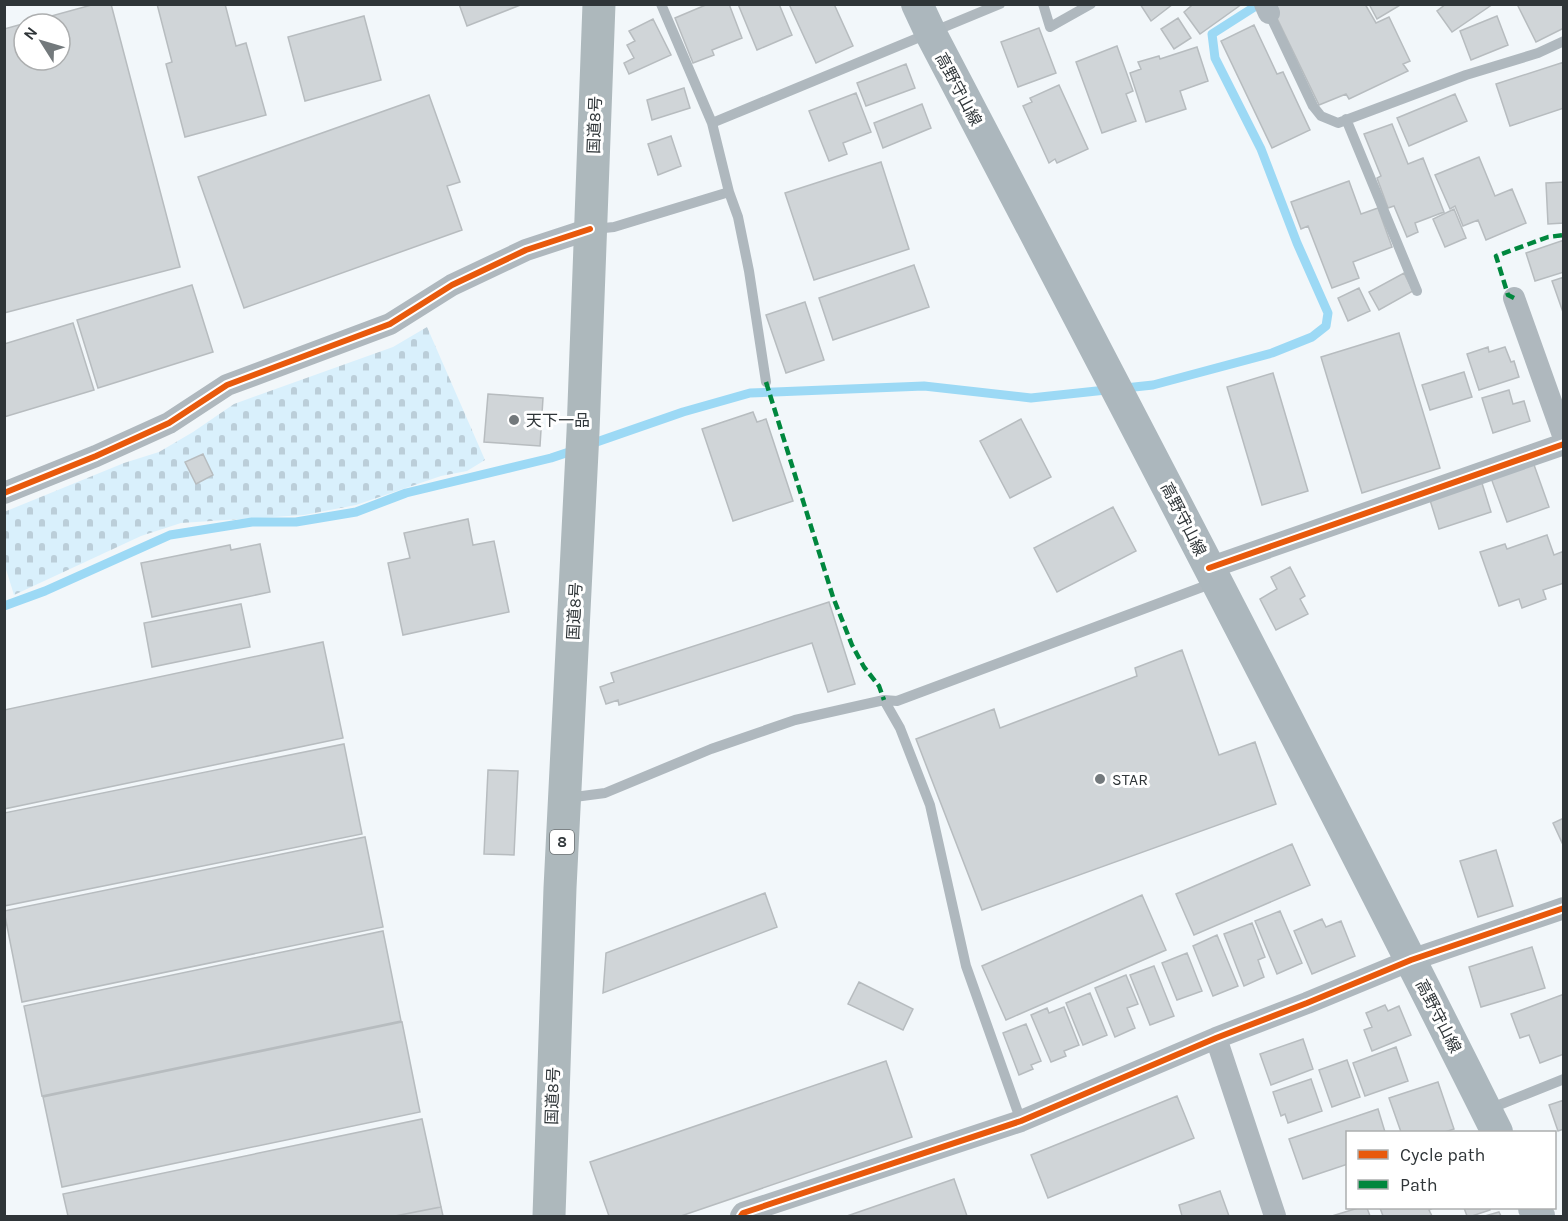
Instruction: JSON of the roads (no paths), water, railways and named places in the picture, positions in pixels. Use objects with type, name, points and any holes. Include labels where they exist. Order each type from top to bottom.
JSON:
[{"type":"highway","name":"国道8号","points":[[549,1216],[560,888],[583,432],[599,4]]},
{"type":"main road","name":"高野守山線","points":[[917,4],[1411,960],[1491,1121]]},
{"type":"street","points":[[4,493],[96,456],[169,423],[227,385],[390,324],[452,285],[526,250],[590,230]]},
{"type":"street","points":[[1514,298],[1563,438]]},
{"type":"street","points":[[1213,575],[1563,444]]},
{"type":"street","points":[[741,1216],[1021,1121],[1216,1038],[1411,960],[1563,908]]},
{"type":"street","points":[[1216,1038],[1275,1216]]},
{"type":"lane","points":[[661,4],[712,123],[729,192],[738,217],[749,271],[766,382]]},
{"type":"lane","points":[[712,123],[1000,4]]},
{"type":"lane","points":[[1043,4],[1050,27],[1091,4]]},
{"type":"lane","points":[[1267,9],[1313,106],[1321,116],[1338,123],[1466,75],[1538,53],[1563,41]]},
{"type":"lane","points":[[1346,119],[1417,291]]},
{"type":"lane","points":[[590,230],[614,226],[729,192]]},
{"type":"lane","points":[[564,798],[605,793],[711,749],[795,720],[884,700],[897,701],[1213,575]]},
{"type":"lane","points":[[884,700],[900,728],[930,805],[966,966],[1021,1121]]},
{"type":"lane","points":[[1491,1121],[1563,1079]]},
{"type":"waterway","points":[[588,445],[683,412],[750,393],[924,386],[1031,398],[1153,385],[1272,353],[1312,337],[1326,326],[1328,313],[1297,243],[1261,149],[1215,58],[1212,34],[1259,4]]},
{"type":"waterway","points":[[4,606],[45,591],[170,535],[252,522],[296,522],[356,512],[406,493],[551,458],[575,450]]},
{"type":"place","name":"天下一品","points":[[514,420]]},
{"type":"place","name":"STAR","points":[[1100,779]]}]
